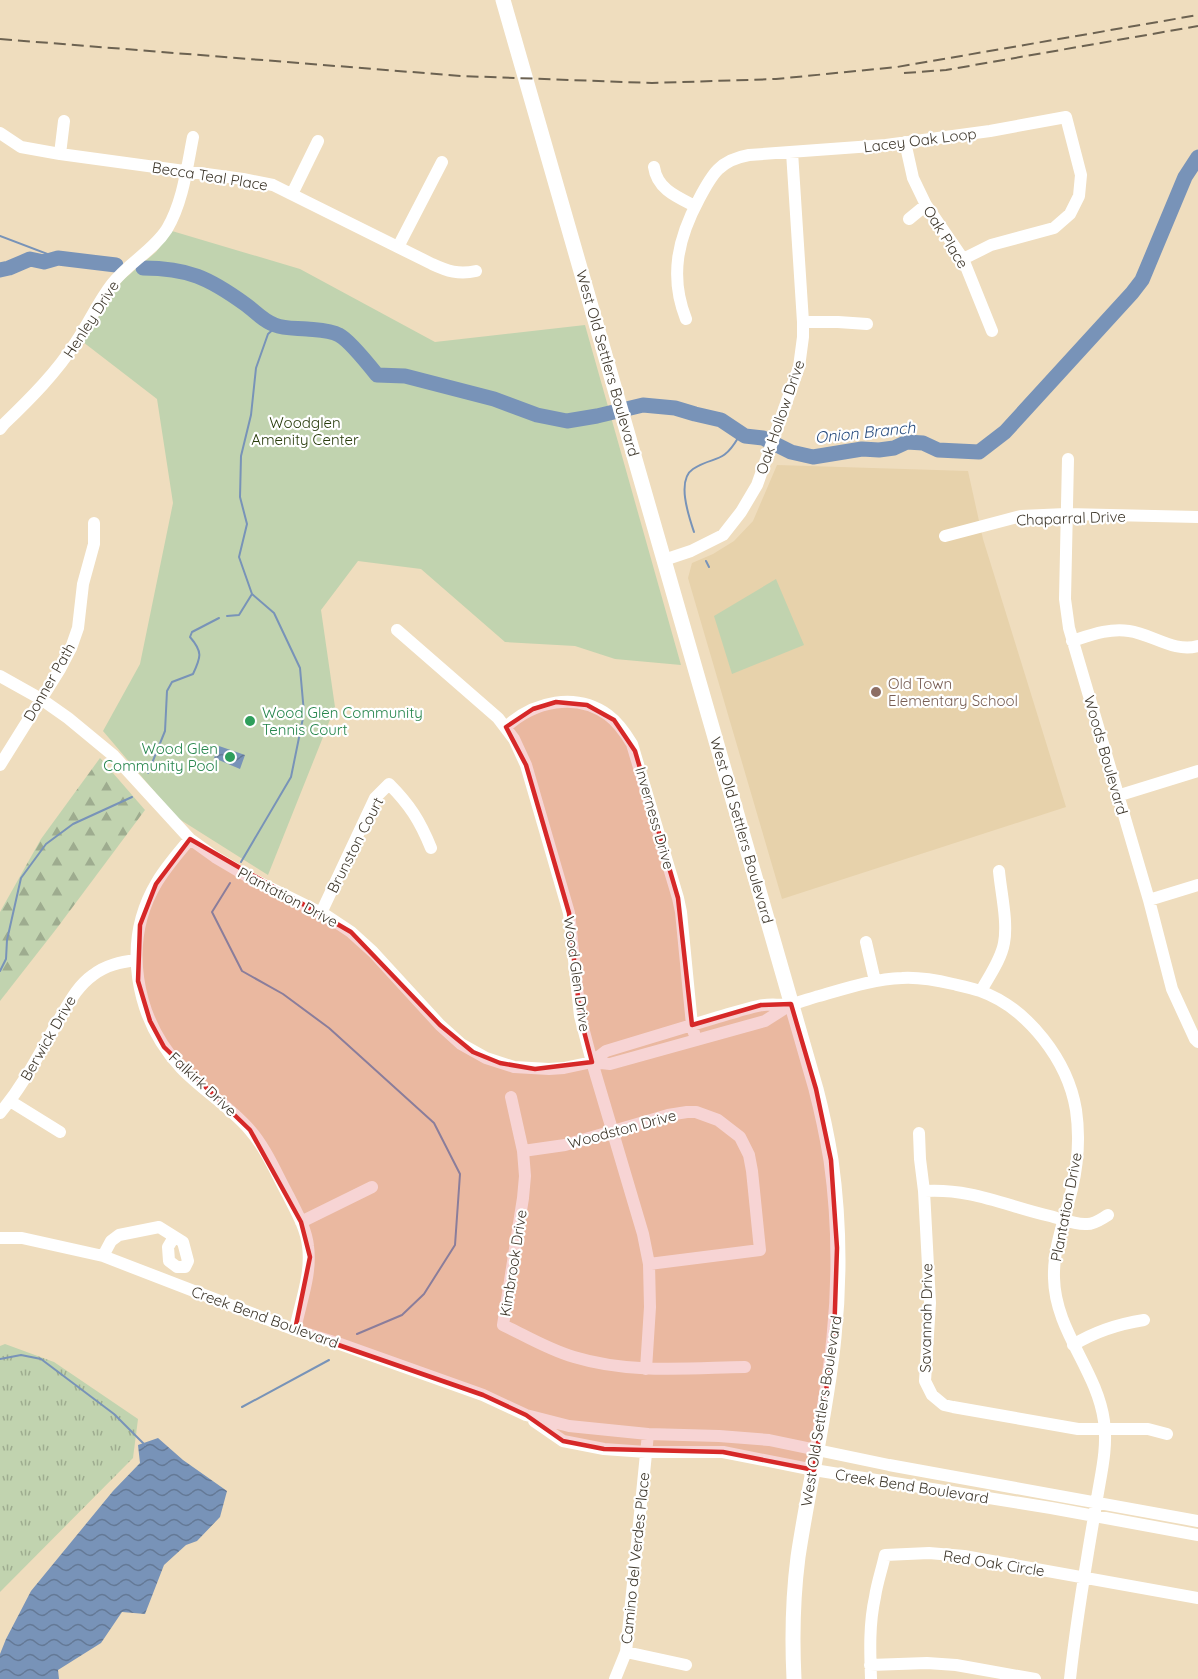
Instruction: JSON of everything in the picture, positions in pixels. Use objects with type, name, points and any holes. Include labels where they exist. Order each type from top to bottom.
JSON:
[{"type":"main road","name":"West Old Settlers Boulevard","points":[[503,0],[816,1089],[829,1151],[835,1197],[836,1314],[814,1470],[797,1569],[794,1601],[794,1679]]},
{"type":"street","name":"Lacey Oak Loop","points":[[686,319],[680,299],[677,271],[685,227],[712,175],[729,161],[749,155],[905,142],[990,131],[1066,117],[1081,175],[1079,196],[1070,214],[1054,228],[991,245],[963,259]]},
{"type":"street","points":[[60,154],[64,121]]},
{"type":"street","name":"Becca Teal Place","points":[[0,133],[21,147],[273,185],[432,264],[454,273],[464,274],[476,271]]},
{"type":"street","name":"Henley Drive","points":[[1,425],[33,396],[61,364],[113,282],[152,247],[166,230],[176,210],[193,137]]},
{"type":"street","points":[[292,195],[318,141]]},
{"type":"street","name":"Oak Place","points":[[905,142],[913,178],[926,205],[963,259],[992,331]]},
{"type":"street","name":"Oak Hollow Drive","points":[[664,560],[691,551],[723,535],[741,512],[757,485],[799,367],[804,337],[792,152]]},
{"type":"street","points":[[398,247],[442,162]]},
{"type":"street","points":[[654,167],[664,188],[695,206]]},
{"type":"street","points":[[909,219],[926,205]]},
{"type":"street","points":[[803,322],[867,324]]},
{"type":"street","name":"Woods Boulevard","points":[[1068,459],[1065,599],[1072,641],[1149,900],[1172,989],[1198,1042]]},
{"type":"street","name":"Chaparral Drive","points":[[945,536],[1021,516],[1066,514],[1198,517]]},
{"type":"street","name":"Donner Path","points":[[0,765],[71,648],[78,628],[83,584],[94,544],[94,522]]},
{"type":"street","name":"Wood Glen Drive","points":[[397,630],[507,727],[526,765],[569,913],[580,1016],[643,1234],[649,1264],[650,1307],[646,1369]]},
{"type":"street","points":[[1072,641],[1099,632],[1118,630],[1143,634],[1178,647],[1198,646]]},
{"type":"street","name":"Plantation Drive","points":[[0,676],[41,699],[114,756],[190,839],[254,880],[340,924],[363,942],[445,1030],[473,1052],[500,1064],[535,1069],[564,1068],[592,1062],[610,1065],[765,1021],[791,1004]]},
{"type":"street","name":"Inverness Drive","points":[[507,727],[533,709],[544,704],[562,702],[580,703],[598,709],[624,731],[635,751],[678,898],[692,1025],[697,1040]]},
{"type":"street","points":[[1118,796],[1198,771]]},
{"type":"street","name":"Brunston Court","points":[[321,913],[375,798],[389,784],[421,823],[431,848]]},
{"type":"street","name":"Falkirk Drive","points":[[190,839],[164,871],[149,897],[140,925],[136,960],[141,994],[156,1034],[183,1069],[241,1119],[267,1154],[301,1222],[308,1244],[309,1271],[295,1330]]},
{"type":"street","points":[[981,991],[1004,944],[1005,927],[999,871]]},
{"type":"street","points":[[1149,900],[1198,885]]},
{"type":"street","points":[[866,942],[875,981]]},
{"type":"street","name":"Berwick Drive","points":[[0,1113],[10,1101],[70,999],[83,982],[112,964],[136,960]]},
{"type":"street","name":"Plantation Drive","points":[[592,1062],[606,1051],[761,1005],[791,1004],[861,984],[903,978],[934,980],[981,991],[1007,1006],[1029,1023],[1047,1043],[1067,1079],[1075,1106],[1078,1133],[1072,1187],[1056,1252],[1054,1279],[1061,1316],[1089,1373],[1104,1416],[1106,1430],[1105,1458],[1083,1577],[1070,1679]]},
{"type":"street","name":"Kimbrook Drive","points":[[511,1097],[523,1152],[525,1176],[503,1325],[573,1357],[617,1367],[646,1369],[745,1367]]},
{"type":"street","points":[[10,1101],[60,1132]]},
{"type":"street","name":"Woodston Drive","points":[[523,1152],[565,1145],[668,1114],[687,1112],[696,1112],[718,1120],[740,1137],[749,1155],[760,1250],[649,1264]]},
{"type":"street","name":"Savannah Drive","points":[[919,1133],[930,1303],[925,1381],[932,1395],[944,1405],[1078,1429],[1148,1429],[1167,1434]]},
{"type":"street","points":[[301,1222],[372,1187]]},
{"type":"street","points":[[924,1191],[968,1193],[1085,1224],[1099,1221],[1108,1215]]},
{"type":"street","points":[[103,1256],[111,1241],[119,1235],[159,1227],[174,1237]]},
{"type":"street","name":"Creek Bend Boulevard","points":[[0,1238],[22,1238],[103,1256],[295,1330],[483,1395],[526,1415],[563,1441],[604,1449],[646,1452],[723,1452],[814,1470],[1095,1510],[1198,1521]]},
{"type":"street","points":[[1073,1344],[1111,1326],[1144,1320]]},
{"type":"street","name":"Creek Bend Boulevard","points":[[526,1415],[569,1426],[648,1434],[769,1440],[1095,1510],[1198,1535]]},
{"type":"street","name":"Camino del Verdes Place","points":[[615,1679],[626,1652],[648,1434]]},
{"type":"street","name":"Red Oak Circle","points":[[871,1679],[871,1619],[885,1555],[950,1554],[1083,1577]]},
{"type":"street","points":[[1083,1577],[1198,1598]]},
{"type":"street","points":[[626,1652],[686,1665]]},
{"type":"street","points":[[870,1665],[927,1663],[956,1665],[1035,1679]]},
{"type":"highlighted area","points":[[556,702],[587,705],[614,720],[635,751],[678,898],[692,1025],[761,1005],[791,1004],[816,1089],[831,1160],[837,1248],[834,1338],[814,1470],[723,1452],[604,1449],[563,1441],[526,1415],[483,1395],[295,1330],[310,1257],[301,1222],[250,1130],[164,1047],[150,1021],[138,981],[140,925],[156,884],[190,839],[351,932],[440,1025],[473,1052],[500,1063],[535,1069],[592,1062],[580,1016],[569,913],[526,765],[506,727],[533,709]]},
{"type":"shaded area","name":"Old Town Elementary School","points":[[777,465],[968,471],[983,539],[1066,807],[782,899],[688,578],[692,563],[734,541],[753,521]]},
{"type":"green space","name":"Woodglen Amenity Center","points":[[172,231],[300,269],[435,342],[585,325],[681,665],[615,659],[575,646],[505,642],[421,569],[358,561],[321,610],[335,707],[268,875],[176,817],[103,731],[140,664],[173,503],[157,399],[83,342],[123,280],[156,252]]},
{"type":"green space","points":[[776,579],[804,645],[732,674],[714,616]]},
{"type":"green space","points":[[100,758],[145,810],[0,1001],[0,912],[41,839]]},
{"type":"green space","points":[[5,1344],[54,1362],[138,1419],[133,1458],[0,1592],[0,1346]]},
{"type":"water","name":"Wood Glen Community Pool","points":[[219,746],[245,755],[240,769],[214,758]]},
{"type":"water","points":[[158,1438],[183,1460],[227,1491],[220,1517],[197,1541],[186,1545],[164,1565],[145,1614],[122,1612],[101,1643],[58,1670],[59,1679],[0,1679],[0,1654],[31,1591],[113,1491],[140,1463],[138,1445]]},
{"type":"waterway","name":"Onion Branch","points":[[143,268],[173,270],[209,281],[267,321],[279,326],[335,333],[353,347],[377,375],[405,376],[494,399],[537,415],[567,421],[643,405],[675,408],[721,420],[745,436],[763,438],[791,452],[813,457],[862,449],[894,448],[907,442],[923,443],[938,450],[979,452],[1005,432],[1142,280],[1185,177],[1198,157]]},
{"type":"waterway","points":[[0,236],[58,258]]},
{"type":"waterway","name":"Onion Branch","points":[[0,270],[30,259],[44,262],[58,258],[116,265]]},
{"type":"waterway","points":[[227,616],[239,615],[252,594],[239,557],[247,524],[240,497],[241,456],[251,415],[256,368],[268,334],[277,326]]},
{"type":"waterway","points":[[694,532],[685,499],[685,481],[688,474],[693,469],[723,456],[738,438],[745,436]]},
{"type":"waterway","points":[[706,561],[709,567]]},
{"type":"waterway","points":[[241,862],[291,777],[304,713],[300,668],[274,613],[252,594]]},
{"type":"waterway","points":[[148,773],[165,731],[167,691],[172,682],[193,674],[198,663],[199,651],[190,637],[192,632],[219,618]]},
{"type":"waterway","points":[[0,971],[6,959],[7,940],[21,878],[46,844],[73,824],[132,797]]},
{"type":"waterway","points":[[230,883],[212,912],[242,971],[283,994],[329,1028],[434,1123],[460,1174],[455,1245],[424,1294],[402,1315],[357,1334]]},
{"type":"waterway","points":[[0,1359],[21,1355],[41,1359],[114,1414],[145,1445]]},
{"type":"waterway","points":[[242,1407],[329,1360]]},
{"type":"railway","points":[[0,39],[461,76],[652,83],[776,79],[897,67],[1198,15]]},
{"type":"railway","points":[[904,73],[946,70],[1198,26]]},
{"type":"place","name":"Old Town Elementary School","points":[[876,692]]},
{"type":"place","name":"Wood Glen Community Tennis Court","points":[[250,721]]},
{"type":"place","name":"Wood Glen Community Pool","points":[[230,757]]}]
